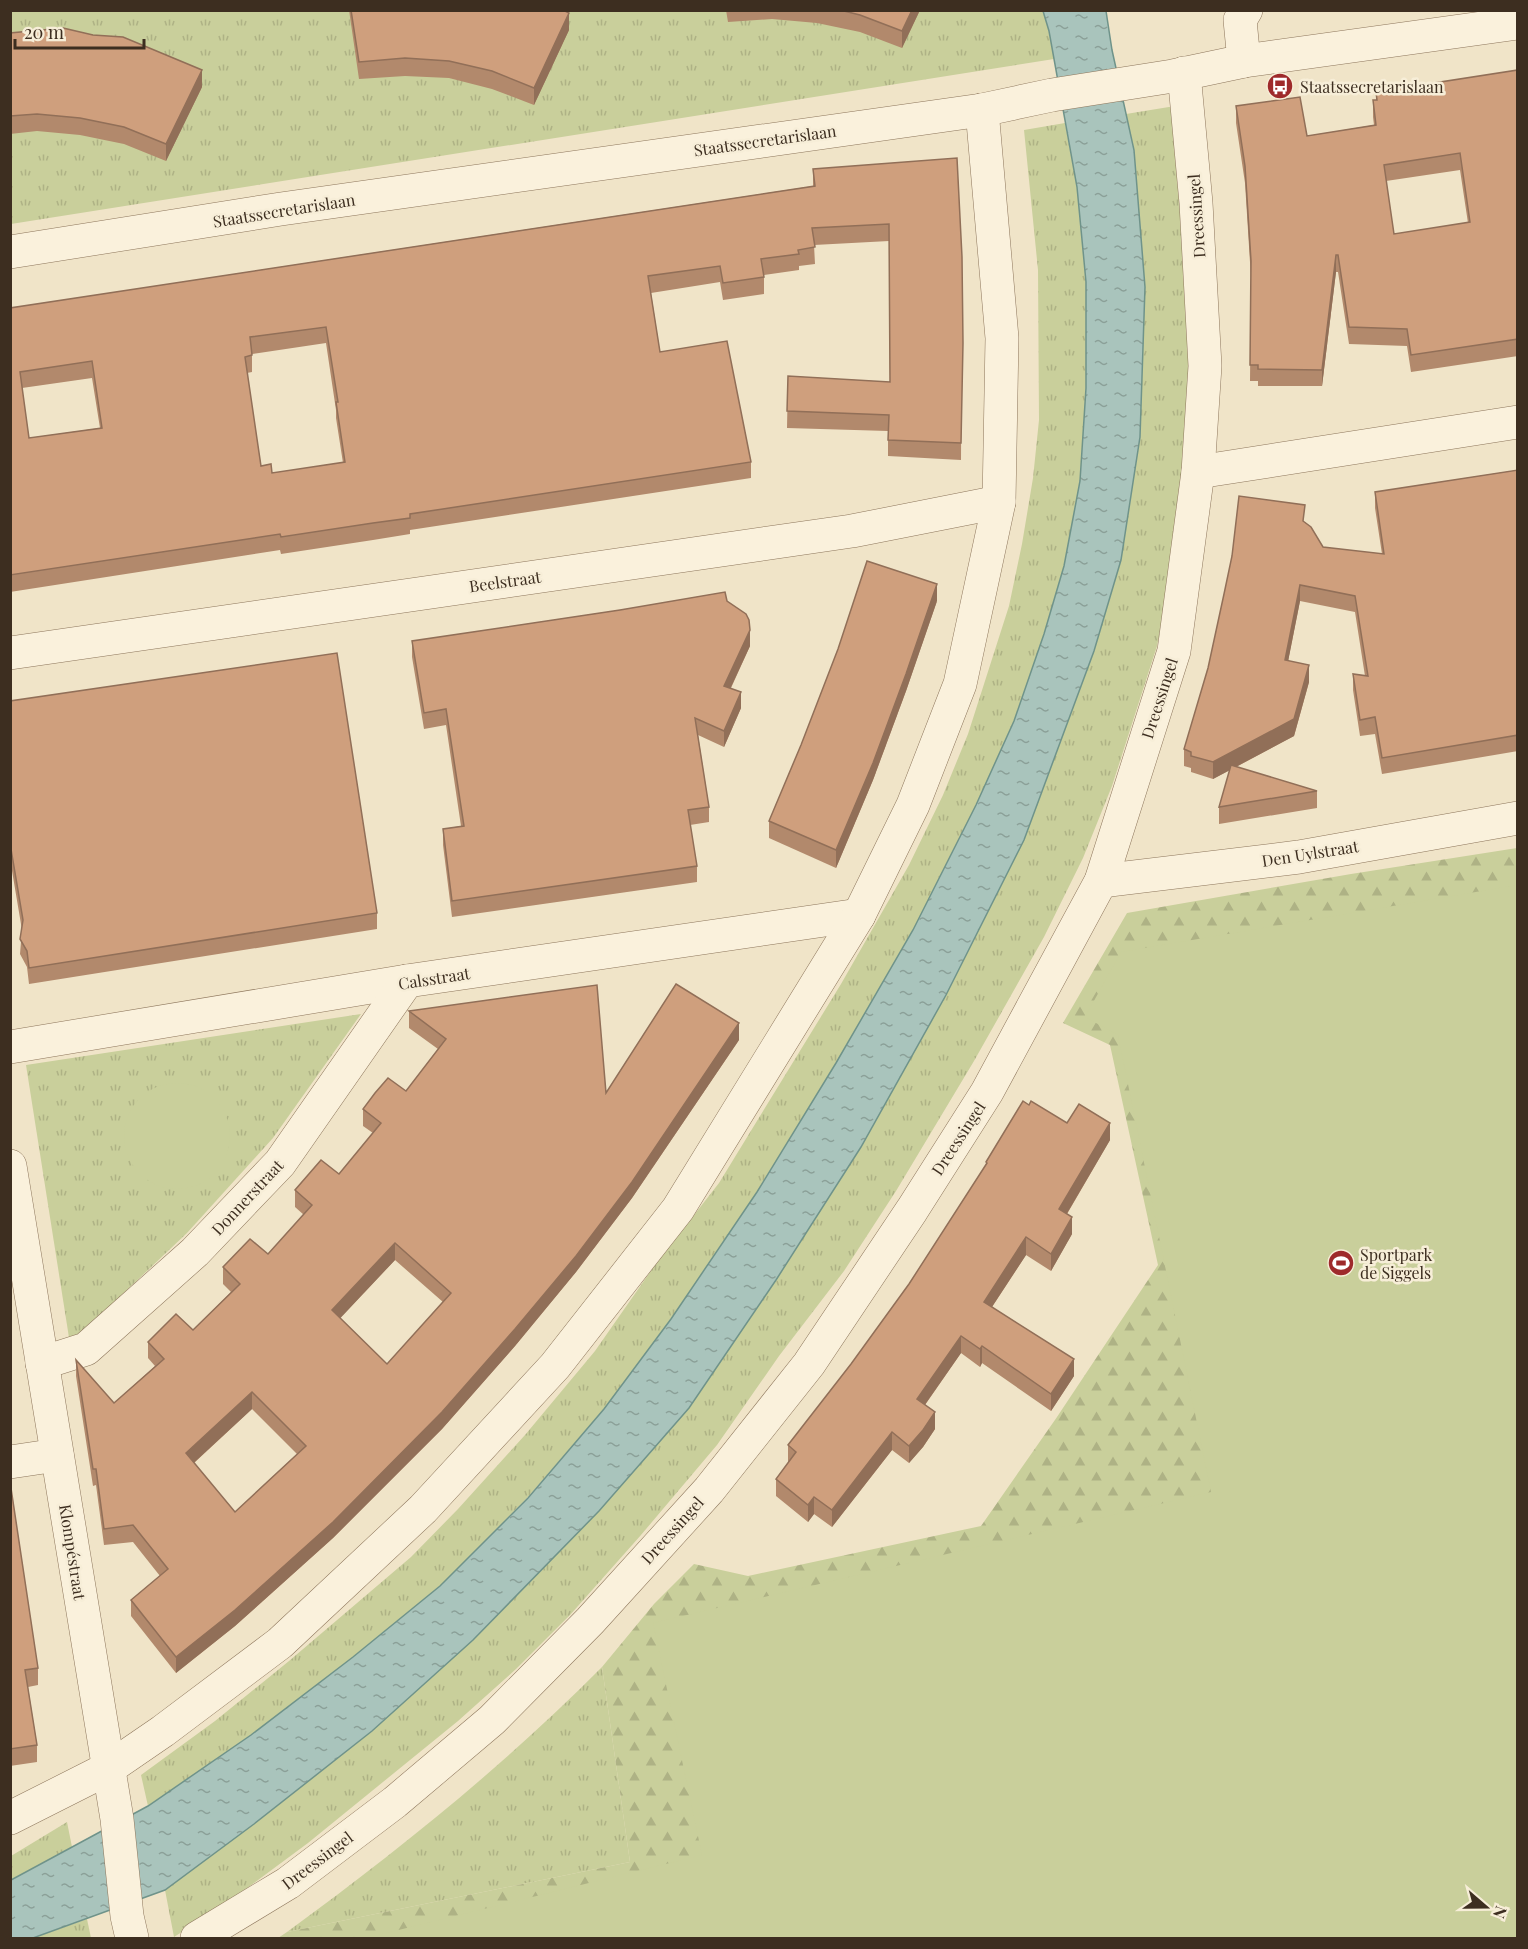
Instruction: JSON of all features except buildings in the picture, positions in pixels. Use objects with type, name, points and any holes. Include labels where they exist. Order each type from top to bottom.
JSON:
[{"type":"street","points":[[1244,61],[1240,20],[1246,10]]},
{"type":"street","name":"Staatssecretarislaan","points":[[10,252],[281,209],[982,110],[1052,95],[1178,75],[1244,61],[1518,23]]},
{"type":"street","name":"Dreessingel","points":[[197,1938],[288,1884],[395,1802],[492,1720],[590,1621],[709,1490],[809,1364],[912,1210],[987,1092],[1101,881],[1174,651],[1198,472],[1205,366],[1196,203],[1178,75]]},
{"type":"street","points":[[10,1818],[109,1768],[163,1731],[280,1643],[423,1509],[555,1366],[678,1209],[859,915],[912,806],[960,684],[999,502],[1002,338],[982,110]]},
{"type":"street","points":[[1198,472],[1518,423]]},
{"type":"street","name":"Beelstraat","points":[[10,652],[852,531],[999,502]]},
{"type":"street","name":"Den Uylstraat","points":[[1101,881],[1299,856],[1518,818]]},
{"type":"street","name":"Calsstraat","points":[[10,1047],[407,981],[859,915]]},
{"type":"street","name":"Donnerstraat","points":[[42,1363],[86,1349],[195,1252],[280,1163],[407,981]]},
{"type":"street","name":"Klompéstraat","points":[[10,1166],[109,1768],[129,1927]]},
{"type":"street","points":[[10,1462],[57,1455]]},
{"type":"green space","points":[[1043,10],[1054,59],[11,224],[11,11]]},
{"type":"green space","points":[[1175,106],[1192,428],[1173,573],[1157,646],[1112,786],[1083,858],[1044,937],[974,1061],[896,1191],[844,1271],[779,1356],[717,1445],[641,1535],[570,1615],[516,1669],[458,1721],[308,1843],[227,1903],[174,1937],[165,1890],[254,1824],[372,1731],[473,1640],[599,1511],[689,1408],[776,1280],[861,1147],[946,995],[1024,840],[1094,651],[1121,560],[1140,437],[1145,287],[1134,150],[1126,114]]},
{"type":"green space","points":[[1065,123],[1077,187],[1086,282],[1086,388],[1080,481],[1064,566],[1044,634],[1014,721],[976,805],[913,930],[836,1063],[757,1192],[671,1319],[604,1409],[527,1498],[440,1586],[353,1657],[251,1735],[148,1806],[141,1775],[215,1721],[411,1557],[525,1435],[595,1351],[655,1265],[719,1183],[841,984],[909,865],[943,795],[968,734],[1009,606],[1033,478],[1039,420],[1038,270],[1024,130]]},
{"type":"green space","points":[[1517,848],[1517,904],[1247,1507],[723,1860],[402,1938],[278,1938],[287,1932],[630,1862],[602,1667],[654,1604],[694,1564],[748,1576],[981,1526],[1158,1265],[1110,1045],[1063,1023],[1127,913]]},
{"type":"green space","name":"Sportpark de Siggels","points":[[1517,885],[1517,1938],[366,1938],[702,1855],[653,1623],[1211,1492],[1118,1035],[1085,1017],[1121,952]]},
{"type":"green space","points":[[361,1014],[273,1138],[187,1233],[70,1344],[26,1065]]},
{"type":"green space","points":[[177,1083],[197,1087],[214,1099],[226,1116],[230,1136],[226,1156],[214,1173],[197,1185],[177,1189],[157,1185],[140,1173],[128,1156],[124,1136],[128,1116],[140,1099],[157,1087]]},
{"type":"green space","points":[[602,1667],[630,1862],[287,1932],[450,1806],[528,1738]]},
{"type":"green space","points":[[67,1822],[72,1847],[11,1880],[11,1856]]},
{"type":"green space","points":[[87,1919],[91,1938],[33,1938]]},
{"type":"water","points":[[1043,11],[1106,11],[1112,50],[1134,150],[1145,287],[1140,437],[1121,560],[1094,651],[1024,840],[946,995],[861,1147],[776,1280],[689,1408],[599,1511],[473,1640],[372,1731],[254,1824],[165,1890],[33,1938],[11,1938],[11,1880],[148,1806],[251,1735],[353,1657],[440,1586],[528,1498],[604,1409],[671,1319],[757,1192],[836,1063],[913,930],[976,805],[1014,721],[1044,634],[1064,566],[1080,481],[1086,388],[1086,282],[1077,187],[1049,31]]},
{"type":"place","name":"Staatssecretarislaan","points":[[1280,86]]},
{"type":"place","name":"Sportpark de Siggels","points":[[1341,1263]]}]
